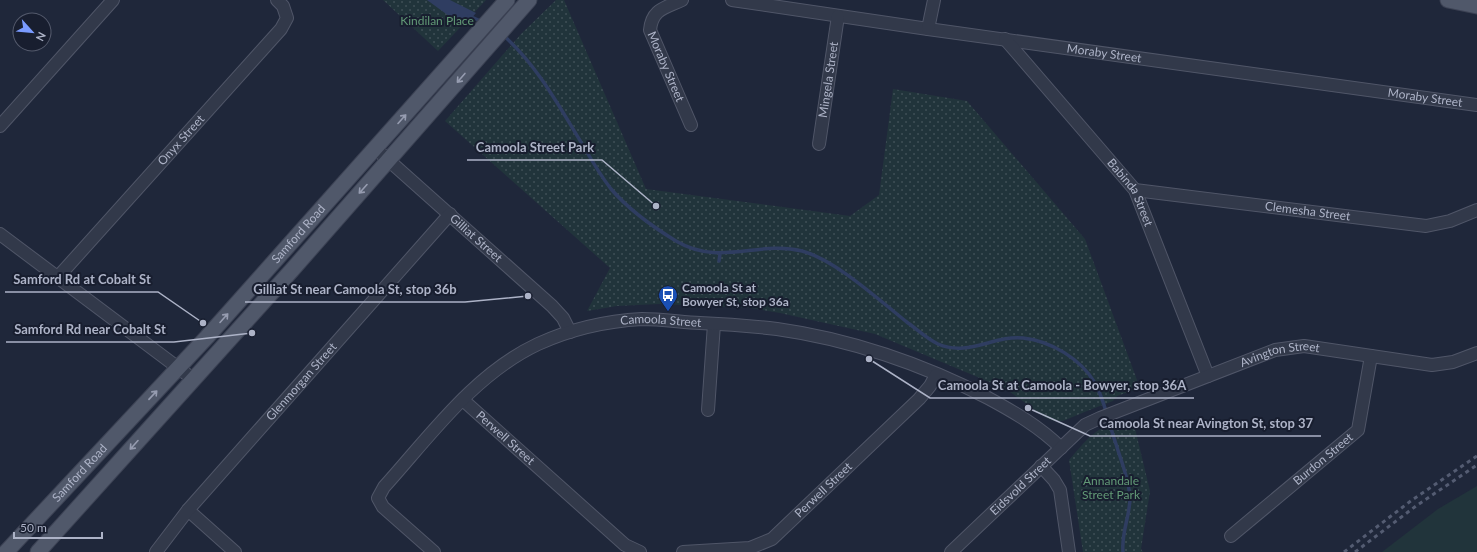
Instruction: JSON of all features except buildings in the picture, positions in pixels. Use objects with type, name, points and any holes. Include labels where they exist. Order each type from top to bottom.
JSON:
[{"type":"main road","name":"Samford Road","points":[[6,552],[179,368],[376,149],[507,0]]},
{"type":"main road","name":"Samford Road","points":[[38,552],[389,160],[529,0]]},
{"type":"main road","points":[[1448,0],[1477,6]]},
{"type":"street","points":[[0,126],[113,0]]},
{"type":"street","name":"Onyx Street","points":[[58,277],[281,28],[287,18],[283,6],[277,0]]},
{"type":"street","name":"Moraby Street","points":[[682,0],[655,13],[651,21],[650,30],[691,125]]},
{"type":"street","name":"Moraby Street","points":[[732,0],[928,29],[1477,105]]},
{"type":"street","points":[[928,29],[934,0]]},
{"type":"street","name":"Mingela Street","points":[[819,144],[838,16]]},
{"type":"street","name":"Babinda Street","points":[[1005,39],[1135,190],[1208,376]]},
{"type":"street","name":"Gilliat Street","points":[[376,149],[558,312],[570,332]]},
{"type":"street","name":"Clemesha Street","points":[[1135,190],[1426,226],[1450,221],[1477,210]]},
{"type":"street","name":"Glenmorgan Street","points":[[156,552],[188,510],[450,214]]},
{"type":"street","points":[[0,234],[193,379]]},
{"type":"street","name":"Camoola Street","points":[[434,552],[383,507],[378,498],[384,487],[463,400],[491,374],[517,356],[538,345],[570,332],[606,323],[644,319],[776,329],[875,352],[936,375],[1001,405],[1046,434],[1061,448]]},
{"type":"street","points":[[708,410],[714,324]]},
{"type":"street","name":"Avington Street","points":[[1091,421],[1275,350],[1292,346],[1304,346],[1432,365],[1452,362],[1477,353]]},
{"type":"street","name":"Burdon Street","points":[[1231,536],[1358,430],[1371,356]]},
{"type":"street","name":"Perwell Street","points":[[683,552],[758,547],[772,539],[919,399],[930,386],[936,375]]},
{"type":"street","name":"Perwell Street","points":[[463,400],[624,545],[640,552]]},
{"type":"street","name":"Eidsvold Street","points":[[951,552],[1079,430],[1091,421]]},
{"type":"street","points":[[1041,466],[1054,480],[1060,490],[1069,552]]},
{"type":"street","points":[[188,510],[235,552]]},
{"type":"green space","name":"Kindilan Place","points":[[383,0],[486,0],[438,51]]},
{"type":"green space","points":[[556,0],[564,0],[646,189],[850,216],[879,195],[893,89],[967,101],[1085,239],[1140,388],[1117,396],[1113,401],[1063,421],[1054,421],[1046,418],[1006,389],[875,334],[751,308],[659,304],[617,306],[587,311],[610,268],[445,121],[521,34]]},
{"type":"green space","name":"Annandale Street Park","points":[[1133,420],[1150,491],[1141,549],[1143,552],[1083,552],[1069,460],[1096,432],[1111,424]]},
{"type":"green space","points":[[1477,486],[1477,552],[1382,552],[1438,509]]},
{"type":"water","points":[[427,0],[450,0],[476,13],[469,21],[449,16]]},
{"type":"waterway","points":[[469,16],[483,22]]},
{"type":"waterway","points":[[503,35],[516,47],[548,88],[611,189],[642,218],[676,241],[692,248],[708,252],[724,253],[770,248],[786,248],[802,251],[829,263],[843,272],[930,340],[938,344],[960,348],[1012,338],[1023,338],[1054,347],[1082,366],[1095,383],[1104,405],[1126,477],[1130,505],[1123,538],[1123,552]]},
{"type":"waterway","points":[[719,261],[720,254]]},
{"type":"railway","points":[[1344,552],[1412,500],[1477,456]]},
{"type":"railway","points":[[1355,552],[1416,506],[1477,465]]},
{"type":"place","name":"Camoola Street Park","points":[[656,206]]},
{"type":"place","name":"Gilliat St near Camoola St, stop 36b","points":[[528,296]]},
{"type":"place","name":"Camoola St at Bowyer St, stop 36a","points":[[668,312]]},
{"type":"place","name":"Samford Rd at Cobalt St","points":[[203,323]]},
{"type":"place","name":"Samford Rd near Cobalt St","points":[[252,333]]},
{"type":"place","name":"Camoola St at Camoola - Bowyer, stop 36A","points":[[869,359]]},
{"type":"place","name":"Camoola St near Avington St, stop 37","points":[[1028,408]]}]
